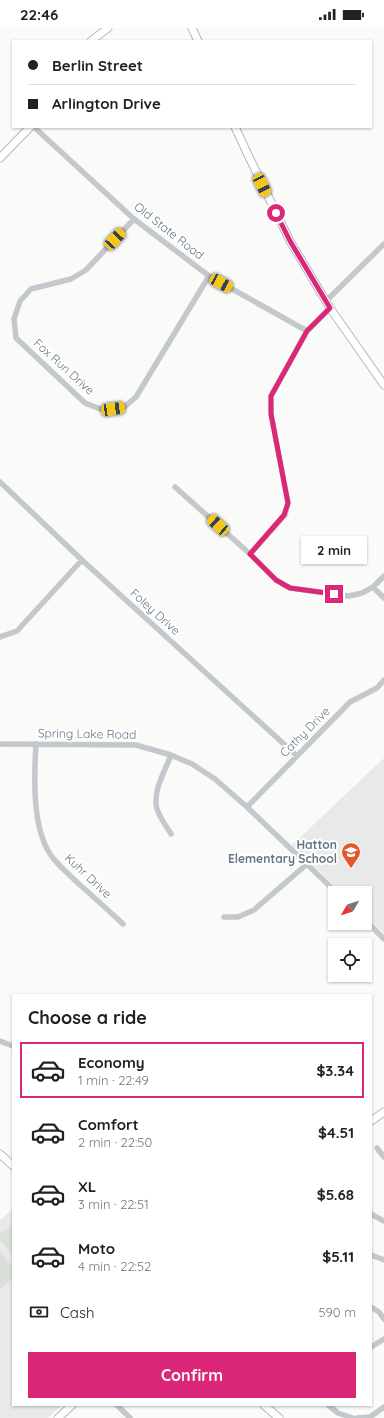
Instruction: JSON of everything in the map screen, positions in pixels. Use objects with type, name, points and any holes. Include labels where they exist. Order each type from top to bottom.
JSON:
[{"type":"main road","points":[[92,40],[108,28]]},
{"type":"main road","points":[[192,28],[198,40]]},
{"type":"main road","points":[[0,158],[29,128]]},
{"type":"main road","points":[[235,128],[290,241],[330,308],[384,385]]},
{"type":"main road","points":[[372,1120],[384,1112]]},
{"type":"main road","points":[[0,1154],[12,1165]]},
{"type":"main road","points":[[58,1418],[71,1406]]},
{"type":"main road","points":[[265,1406],[279,1418]]},
{"type":"street","name":"Old State Road","points":[[35,128],[134,218],[209,276],[307,331]]},
{"type":"street","name":"Fox Run Drive","points":[[134,218],[86,270],[71,279],[32,289],[20,300],[14,319],[16,338],[85,403],[103,410],[123,408],[136,397],[209,276]]},
{"type":"street","points":[[326,301],[384,244]]},
{"type":"street","points":[[250,554],[284,515],[288,503],[271,414],[271,396],[307,331],[330,308]]},
{"type":"street","name":"Foley Drive","points":[[0,482],[82,560],[297,756]]},
{"type":"street","points":[[175,487],[250,554],[276,580],[290,588],[349,596],[362,593],[373,587],[384,576]]},
{"type":"street","points":[[0,637],[17,631],[82,560]]},
{"type":"street","points":[[373,587],[384,598]]},
{"type":"street","name":"Cathy Drive","points":[[247,807],[350,702],[377,688],[384,680]]},
{"type":"street","name":"Spring Lake Road","points":[[0,744],[136,745],[171,755],[192,764],[215,779],[247,807],[330,886]]},
{"type":"street","name":"Kuhr Drive","points":[[36,744],[34,779],[36,805],[42,837],[50,854],[60,867],[123,924]]},
{"type":"street","points":[[171,755],[156,794],[157,808],[162,821],[171,834]]},
{"type":"street","points":[[224,917],[238,917],[254,910],[307,864]]},
{"type":"street","points":[[372,927],[384,939]]},
{"type":"street","points":[[0,1041],[12,1046]]},
{"type":"street","points":[[377,1148],[384,1157]]},
{"type":"street","points":[[372,1215],[384,1221]]},
{"type":"street","points":[[372,1255],[384,1260]]},
{"type":"street","points":[[372,1308],[379,1312],[384,1319]]},
{"type":"street","points":[[372,1346],[384,1339]]},
{"type":"street","points":[[119,1406],[130,1418]]},
{"type":"street","points":[[329,1406],[338,1413],[353,1418]]},
{"type":"street","points":[[357,1418],[370,1417],[384,1407]]},
{"type":"shaded area","name":"Hatton Elementary School","points":[[384,758],[384,934],[372,922],[372,886],[335,886],[292,845]]},
{"type":"shaded area","points":[[12,1210],[12,1406],[61,1406],[48,1418],[0,1418],[0,1220]]},
{"type":"shaded area","points":[[12,1225],[12,1252],[0,1240],[0,1234]]},
{"type":"shaded area","points":[[0,1252],[12,1266],[12,1279],[0,1289]]},
{"type":"place","name":"Hatton Elementary School","points":[[351,869]]},
{"type":"route","points":[[276,213],[290,241],[330,308],[307,331],[271,396],[271,414],[288,503],[284,515],[250,554],[276,580],[290,588],[334,594]]}]
